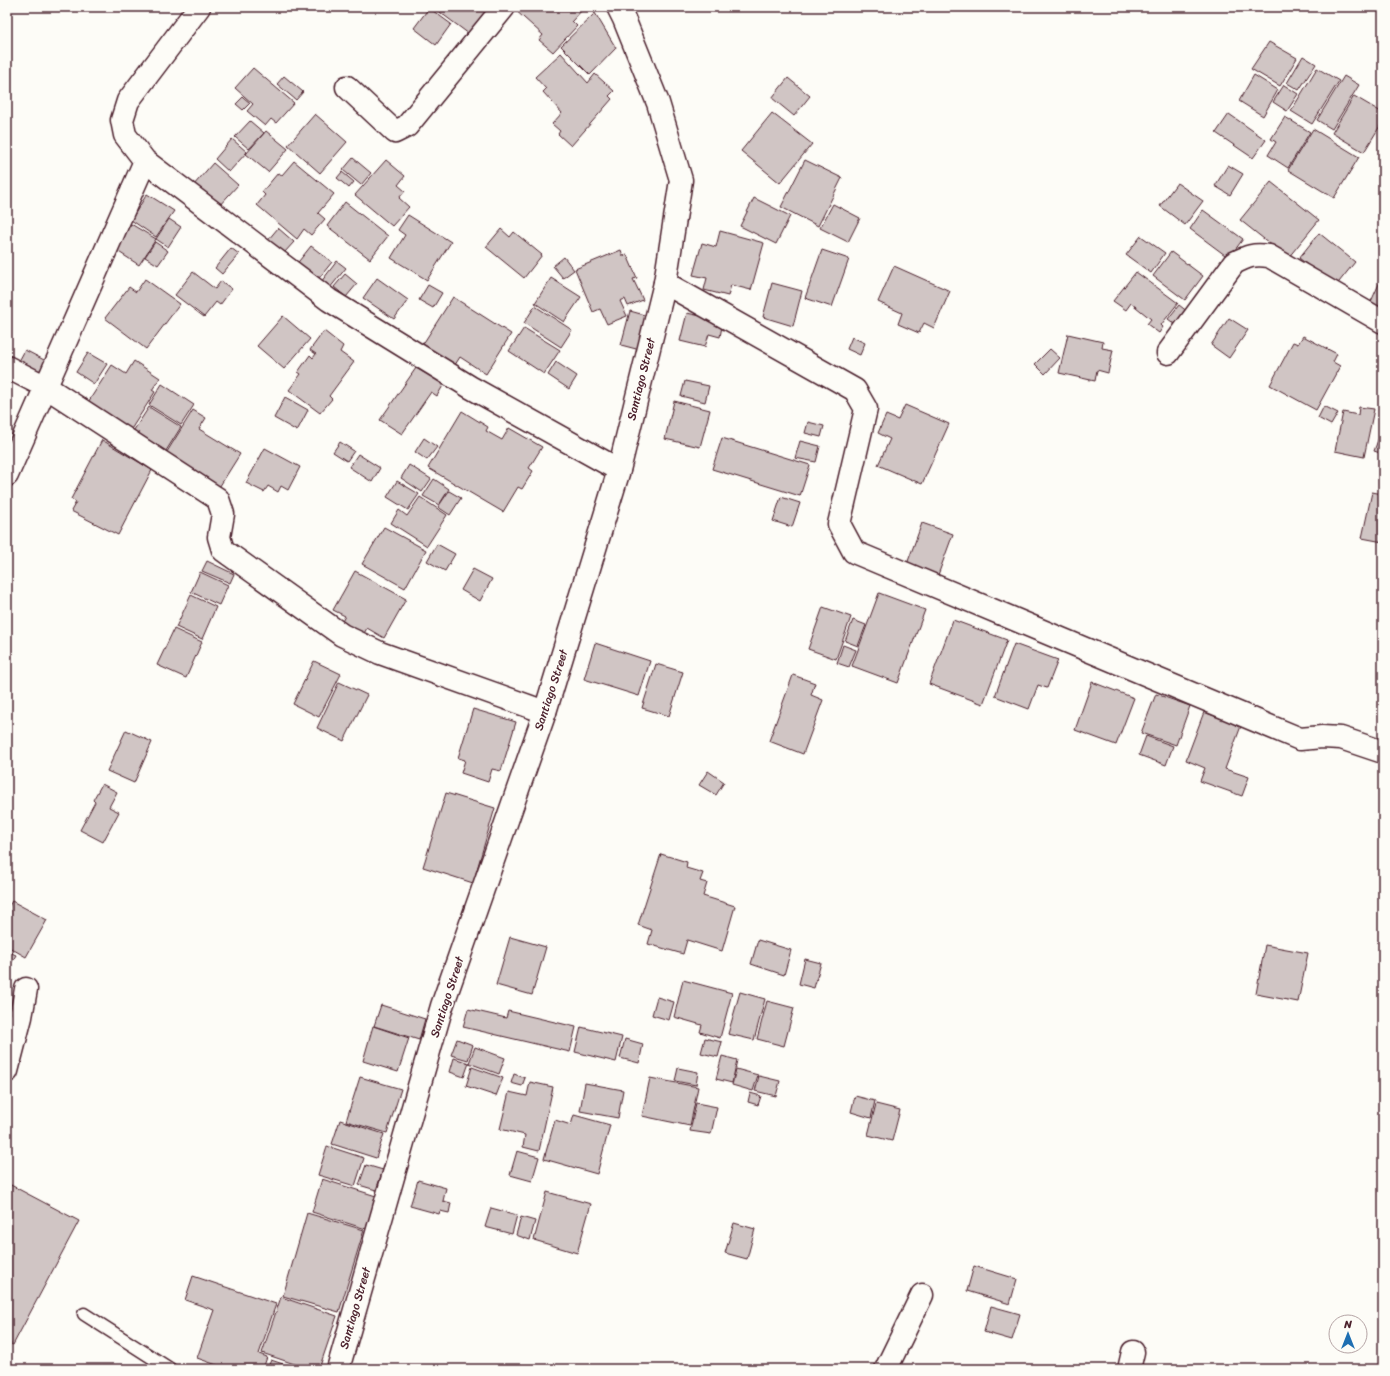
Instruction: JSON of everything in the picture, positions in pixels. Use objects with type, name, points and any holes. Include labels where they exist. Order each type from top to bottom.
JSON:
[{"type":"street","points":[[199,7],[128,101],[122,120],[125,135],[145,160],[329,300],[470,387],[619,470]]},
{"type":"street","points":[[347,87],[395,132],[407,126],[504,7]]},
{"type":"street","name":"Santiago Street","points":[[338,1369],[442,1006],[545,712],[619,470],[665,283],[681,180],[658,103],[624,18],[618,7]]},
{"type":"street","points":[[7,475],[145,160]]},
{"type":"street","points":[[1168,353],[1234,263],[1246,256],[1256,254],[1269,256],[1383,322]]},
{"type":"street","points":[[665,283],[855,390],[866,409],[839,524],[854,552],[1300,739],[1322,737],[1341,738],[1383,752]]},
{"type":"street","points":[[7,367],[46,387],[218,499],[223,514],[219,537],[223,550],[342,635],[380,654],[545,712]]},
{"type":"street","points":[[7,1071],[21,1017],[26,989]]},
{"type":"street","points":[[886,1369],[922,1295]]},
{"type":"lane","points":[[84,1314],[170,1369]]},
{"type":"building","points":[[433,7],[489,7],[469,34]]},
{"type":"building","points":[[516,7],[581,7],[583,9],[572,21],[577,26],[553,52],[539,40],[543,35],[514,9]]},
{"type":"building","points":[[429,8],[451,24],[436,45],[414,28]]},
{"type":"building","points":[[595,13],[616,48],[590,75],[561,46]]},
{"type":"building","points":[[1269,42],[1297,58],[1280,86],[1251,69]]},
{"type":"building","points":[[561,53],[588,83],[595,74],[614,91],[609,96],[612,99],[571,146],[558,134],[560,131],[552,124],[562,113],[543,92],[546,89],[535,77]]},
{"type":"building","points":[[1303,56],[1316,64],[1299,90],[1287,83]]},
{"type":"building","points":[[253,68],[294,103],[276,123],[271,119],[265,126],[247,111],[253,104],[235,88]]},
{"type":"building","points":[[1317,68],[1339,81],[1312,124],[1291,111]]},
{"type":"building","points":[[1254,75],[1278,90],[1263,116],[1239,101]]},
{"type":"building","points":[[284,76],[303,92],[296,100],[277,84]]},
{"type":"building","points":[[1344,76],[1359,85],[1332,129],[1317,120]]},
{"type":"building","points":[[788,78],[810,96],[794,116],[772,98]]},
{"type":"building","points":[[1284,85],[1298,94],[1287,111],[1273,102]]},
{"type":"building","points":[[1354,96],[1383,113],[1383,121],[1364,152],[1332,133]]},
{"type":"building","points":[[243,97],[250,103],[243,110],[236,104]]},
{"type":"building","points":[[772,113],[812,144],[780,183],[741,151]]},
{"type":"building","points":[[315,114],[347,142],[320,173],[288,145]]},
{"type":"building","points":[[1229,114],[1266,140],[1253,158],[1216,133]]},
{"type":"building","points":[[1285,117],[1310,132],[1288,168],[1268,155],[1276,142],[1271,139]]},
{"type":"building","points":[[250,121],[264,133],[249,149],[235,137]]},
{"type":"building","points":[[1313,129],[1359,157],[1334,198],[1288,170]]},
{"type":"building","points":[[266,131],[288,149],[268,172],[246,154]]},
{"type":"building","points":[[232,139],[247,152],[229,172],[215,159]]},
{"type":"building","points":[[353,158],[371,173],[361,185],[343,170]]},
{"type":"building","points":[[386,160],[405,176],[398,185],[405,191],[399,198],[409,207],[392,226],[355,195]]},
{"type":"building","points":[[805,160],[842,178],[818,226],[781,207]]},
{"type":"building","points":[[294,161],[334,194],[318,213],[325,219],[311,235],[304,229],[297,239],[257,205],[265,195],[262,192],[278,173],[282,175]]},
{"type":"building","points":[[213,163],[238,185],[218,207],[193,186]]},
{"type":"building","points":[[1228,165],[1243,174],[1230,195],[1215,186]]},
{"type":"building","points":[[342,172],[354,182],[349,188],[337,178]]},
{"type":"building","points":[[1271,182],[1319,220],[1288,258],[1240,220]]},
{"type":"building","points":[[1177,183],[1203,201],[1185,225],[1160,206]]},
{"type":"building","points":[[147,194],[174,211],[156,237],[131,220]]},
{"type":"building","points":[[754,198],[790,216],[776,244],[740,226]]},
{"type":"building","points":[[345,202],[388,236],[370,259],[327,226]]},
{"type":"building","points":[[833,204],[860,218],[848,242],[820,228]]},
{"type":"building","points":[[1203,210],[1243,239],[1229,258],[1190,229]]},
{"type":"building","points":[[408,215],[451,242],[427,280],[391,258],[405,235],[398,230]]},
{"type":"building","points":[[169,219],[181,227],[168,247],[156,239]]},
{"type":"building","points":[[131,224],[156,239],[139,265],[114,249]]},
{"type":"building","points":[[278,228],[294,242],[284,253],[268,240]]},
{"type":"building","points":[[501,229],[510,237],[514,232],[542,255],[524,278],[486,247]]},
{"type":"building","points":[[720,231],[764,243],[751,290],[731,285],[728,296],[704,290],[707,278],[693,275],[702,243],[716,247]]},
{"type":"building","points":[[1319,233],[1355,262],[1335,287],[1299,258]]},
{"type":"building","points":[[1141,236],[1165,253],[1151,273],[1126,255]]},
{"type":"building","points":[[155,242],[168,251],[158,265],[145,257]]},
{"type":"building","points":[[311,246],[332,262],[315,283],[295,266]]},
{"type":"building","points":[[231,248],[239,254],[222,274],[215,268]]},
{"type":"building","points":[[621,250],[623,256],[627,255],[637,278],[633,279],[643,300],[628,306],[625,299],[620,301],[627,316],[607,324],[600,309],[593,312],[575,269]]},
{"type":"building","points":[[822,250],[849,259],[832,307],[805,298]]},
{"type":"building","points":[[1171,252],[1203,276],[1185,300],[1153,276]]},
{"type":"building","points":[[564,257],[574,270],[563,278],[553,266]]},
{"type":"building","points":[[337,261],[346,268],[329,289],[321,282]]},
{"type":"building","points":[[894,266],[950,291],[934,328],[924,323],[919,333],[898,324],[902,313],[878,302]]},
{"type":"building","points":[[193,272],[215,289],[221,281],[232,289],[220,305],[216,302],[204,317],[175,295]]},
{"type":"building","points":[[1136,272],[1178,303],[1161,325],[1163,327],[1159,333],[1147,324],[1151,319],[1131,303],[1126,310],[1113,301]]},
{"type":"building","points":[[345,274],[357,284],[346,297],[334,287]]},
{"type":"building","points":[[1383,275],[1383,312],[1369,306]]},
{"type":"building","points":[[377,278],[408,300],[394,319],[363,298]]},
{"type":"building","points":[[551,278],[581,297],[564,322],[535,303]]},
{"type":"building","points":[[145,279],[180,304],[146,349],[105,318],[129,287],[136,292]]},
{"type":"building","points":[[772,283],[802,291],[793,326],[763,317]]},
{"type":"building","points":[[428,285],[442,293],[433,308],[419,300]]},
{"type":"building","points":[[453,297],[511,334],[486,374],[460,357],[453,368],[421,347]]},
{"type":"building","points":[[1179,305],[1193,316],[1183,330],[1168,319]]},
{"type":"building","points":[[535,306],[572,330],[561,347],[524,323]]},
{"type":"building","points":[[630,311],[648,316],[640,350],[621,345]]},
{"type":"building","points":[[687,313],[723,321],[720,337],[709,334],[705,347],[680,341]]},
{"type":"building","points":[[283,316],[310,339],[284,369],[257,346]]},
{"type":"building","points":[[1229,318],[1248,330],[1229,358],[1211,345]]},
{"type":"building","points":[[524,328],[560,350],[544,374],[509,351]]},
{"type":"building","points":[[324,331],[343,346],[340,352],[354,362],[329,396],[332,399],[320,413],[289,390],[301,374],[298,372],[310,355],[313,358],[316,354],[310,350]]},
{"type":"building","points":[[1068,334],[1103,342],[1102,348],[1113,350],[1108,373],[1097,370],[1095,381],[1059,373]]},
{"type":"building","points":[[1303,336],[1337,354],[1333,362],[1340,366],[1316,410],[1270,385],[1293,342],[1298,344]]},
{"type":"building","points":[[852,337],[865,343],[860,355],[847,349]]},
{"type":"building","points":[[1050,349],[1060,358],[1045,374],[1035,364]]},
{"type":"building","points":[[25,350],[46,361],[39,375],[18,363]]},
{"type":"building","points":[[88,353],[107,364],[94,384],[76,372]]},
{"type":"building","points":[[134,361],[160,378],[152,390],[155,392],[128,434],[85,407],[112,365],[126,374]]},
{"type":"building","points":[[556,362],[577,376],[569,389],[548,375]]},
{"type":"building","points":[[416,368],[444,384],[437,396],[431,392],[402,434],[380,420]]},
{"type":"building","points":[[685,381],[709,386],[705,402],[681,396]]},
{"type":"building","points":[[162,384],[194,405],[181,425],[149,405]]},
{"type":"building","points":[[285,397],[308,410],[297,431],[274,418]]},
{"type":"building","points":[[674,401],[710,410],[700,447],[665,439]]},
{"type":"building","points":[[905,405],[949,424],[922,484],[878,465],[890,439],[878,433],[886,415],[898,420]]},
{"type":"building","points":[[1324,406],[1338,413],[1331,425],[1318,418]]},
{"type":"building","points":[[149,407],[181,427],[164,454],[132,433]]},
{"type":"building","points":[[1359,407],[1374,409],[1364,457],[1335,451],[1343,412],[1358,415]]},
{"type":"building","points":[[193,410],[206,418],[199,429],[240,454],[218,489],[165,455]]},
{"type":"building","points":[[462,411],[488,427],[486,431],[502,440],[509,428],[542,447],[529,468],[533,471],[522,489],[518,487],[503,512],[428,468]]},
{"type":"building","points":[[808,422],[824,426],[821,437],[805,433]]},
{"type":"building","points":[[1382,429],[1383,430],[1383,454],[1374,451]]},
{"type":"building","points":[[424,438],[437,447],[427,460],[415,452]]},
{"type":"building","points":[[722,438],[810,465],[800,496],[712,469]]},
{"type":"building","points":[[102,440],[152,470],[118,535],[71,511],[76,502],[71,499]]},
{"type":"building","points":[[800,441],[820,446],[816,462],[795,458]]},
{"type":"building","points":[[340,442],[354,451],[347,461],[333,452]]},
{"type":"building","points":[[265,448],[300,467],[288,490],[281,486],[278,492],[268,486],[264,492],[246,483]]},
{"type":"building","points":[[358,454],[380,468],[372,482],[349,467]]},
{"type":"building","points":[[409,465],[431,479],[422,492],[401,478]]},
{"type":"building","points":[[434,479],[449,489],[439,505],[423,496]]},
{"type":"building","points":[[397,481],[419,494],[408,510],[387,497]]},
{"type":"building","points":[[449,491],[461,498],[450,515],[438,507]]},
{"type":"building","points":[[1372,492],[1383,494],[1383,542],[1362,538]]},
{"type":"building","points":[[420,497],[447,515],[427,546],[391,523],[399,510],[407,516]]},
{"type":"building","points":[[781,497],[800,503],[792,527],[773,521]]},
{"type":"building","points":[[922,523],[953,534],[938,575],[907,564]]},
{"type":"building","points":[[384,527],[426,550],[405,588],[362,564]]},
{"type":"building","points":[[437,544],[455,554],[445,571],[427,561]]},
{"type":"building","points":[[207,561],[234,574],[230,583],[202,571]]},
{"type":"building","points":[[473,569],[492,579],[480,601],[461,590]]},
{"type":"building","points":[[355,571],[406,599],[384,638],[367,628],[362,637],[340,625],[345,616],[333,610]]},
{"type":"building","points":[[200,572],[228,585],[219,605],[191,592]]},
{"type":"building","points":[[879,593],[925,610],[898,683],[852,666]]},
{"type":"building","points":[[191,595],[216,607],[202,639],[176,627]]},
{"type":"building","points":[[823,607],[851,617],[836,659],[808,649]]},
{"type":"building","points":[[853,620],[866,625],[858,646],[845,641]]},
{"type":"building","points":[[953,620],[1007,640],[983,704],[929,684]]},
{"type":"building","points":[[174,629],[202,642],[186,678],[157,665]]},
{"type":"building","points":[[595,643],[650,661],[639,696],[584,679]]},
{"type":"building","points":[[1014,644],[1058,660],[1047,688],[1038,685],[1029,709],[995,696]]},
{"type":"building","points":[[843,645],[856,650],[849,667],[837,663]]},
{"type":"building","points":[[314,661],[341,674],[319,717],[293,704]]},
{"type":"building","points":[[656,664],[683,672],[669,716],[642,708]]},
{"type":"building","points":[[793,675],[815,683],[811,695],[823,700],[803,754],[769,741]]},
{"type":"building","points":[[339,682],[367,695],[344,741],[317,728]]},
{"type":"building","points":[[1092,682],[1134,698],[1116,745],[1075,730]]},
{"type":"building","points":[[1156,694],[1190,706],[1176,745],[1141,733]]},
{"type":"building","points":[[473,709],[516,722],[501,771],[492,769],[488,782],[461,773],[465,760],[458,758]]},
{"type":"building","points":[[1204,712],[1241,726],[1225,769],[1249,777],[1242,796],[1200,781],[1205,768],[1186,760]]},
{"type":"building","points":[[126,730],[152,742],[134,783],[107,771]]},
{"type":"building","points":[[1146,736],[1173,746],[1166,765],[1139,755]]},
{"type":"building","points":[[708,771],[724,782],[716,795],[699,785]]},
{"type":"building","points":[[102,784],[117,792],[109,807],[119,812],[103,842],[80,830],[95,802],[93,800]]},
{"type":"building","points":[[446,793],[495,808],[473,883],[423,867]]},
{"type":"building","points":[[661,854],[687,862],[686,868],[703,873],[700,881],[707,883],[703,896],[735,906],[722,951],[687,940],[683,954],[648,944],[652,930],[638,925]]},
{"type":"building","points":[[12,901],[47,920],[26,957],[7,946],[7,909]]},
{"type":"building","points":[[510,937],[546,947],[532,995],[496,985]]},
{"type":"building","points":[[758,940],[791,950],[784,975],[751,964]]},
{"type":"building","points":[[1265,945],[1308,953],[1298,1002],[1256,994]]},
{"type":"building","points":[[7,951],[16,955],[7,970]]},
{"type":"building","points":[[805,959],[821,963],[814,988],[799,984]]},
{"type":"building","points":[[683,980],[732,993],[720,1038],[700,1032],[702,1025],[674,1017]]},
{"type":"building","points":[[740,992],[765,999],[754,1040],[728,1034]]},
{"type":"building","points":[[657,997],[674,1002],[669,1020],[652,1015]]},
{"type":"building","points":[[767,1001],[794,1008],[784,1046],[757,1039]]},
{"type":"building","points":[[381,1005],[425,1019],[419,1040],[374,1026]]},
{"type":"building","points":[[468,1009],[506,1018],[508,1011],[576,1027],[570,1052],[463,1027]]},
{"type":"building","points":[[373,1026],[409,1038],[398,1072],[363,1061]]},
{"type":"building","points":[[581,1027],[622,1037],[616,1062],[575,1052]]},
{"type":"building","points":[[705,1038],[722,1042],[718,1057],[701,1053]]},
{"type":"building","points":[[457,1039],[473,1045],[468,1060],[451,1055]]},
{"type":"building","points":[[625,1039],[643,1044],[639,1063],[620,1058]]},
{"type":"building","points":[[475,1047],[505,1058],[499,1074],[469,1063]]},
{"type":"building","points":[[722,1056],[737,1060],[732,1083],[716,1079]]},
{"type":"building","points":[[454,1058],[469,1063],[464,1077],[450,1072]]},
{"type":"building","points":[[472,1067],[503,1078],[496,1096],[466,1086]]},
{"type":"building","points":[[678,1068],[698,1072],[696,1085],[675,1081]]},
{"type":"building","points":[[736,1069],[758,1075],[753,1091],[732,1085]]},
{"type":"building","points":[[514,1074],[525,1078],[522,1086],[511,1083]]},
{"type":"building","points":[[759,1076],[780,1081],[776,1096],[755,1091]]},
{"type":"building","points":[[360,1077],[401,1089],[387,1133],[346,1121]]},
{"type":"building","points":[[650,1078],[698,1087],[690,1126],[642,1116]]},
{"type":"building","points":[[530,1082],[553,1087],[539,1151],[523,1147],[525,1135],[500,1129],[509,1092],[527,1096]]},
{"type":"building","points":[[585,1083],[623,1090],[618,1118],[580,1111]]},
{"type":"building","points":[[750,1093],[761,1096],[758,1105],[748,1102]]},
{"type":"building","points":[[855,1096],[875,1101],[871,1118],[851,1112]]},
{"type":"building","points":[[696,1103],[717,1107],[711,1134],[690,1131]]},
{"type":"building","points":[[876,1104],[900,1110],[892,1141],[868,1135]]},
{"type":"building","points":[[574,1115],[610,1125],[597,1174],[544,1159],[555,1120],[571,1125]]},
{"type":"building","points":[[340,1120],[384,1134],[376,1158],[332,1144]]},
{"type":"building","points":[[327,1146],[364,1158],[355,1186],[318,1175]]},
{"type":"building","points":[[517,1151],[539,1157],[532,1181],[510,1175]]},
{"type":"building","points":[[366,1165],[383,1170],[376,1190],[359,1185]]},
{"type":"building","points":[[322,1179],[376,1196],[366,1229],[312,1212]]},
{"type":"building","points":[[418,1180],[446,1188],[443,1201],[451,1203],[449,1213],[440,1211],[439,1214],[410,1206]]},
{"type":"building","points":[[7,1183],[79,1221],[13,1345],[7,1342]]},
{"type":"building","points":[[547,1192],[591,1204],[577,1253],[534,1240]]},
{"type":"building","points":[[491,1208],[517,1215],[512,1234],[485,1227]]},
{"type":"building","points":[[307,1213],[364,1230],[339,1312],[283,1296]]},
{"type":"building","points":[[521,1217],[535,1221],[530,1240],[516,1235]]},
{"type":"building","points":[[734,1223],[755,1229],[747,1259],[725,1253]]},
{"type":"building","points":[[974,1266],[1017,1279],[1010,1304],[967,1291]]},
{"type":"building","points":[[193,1276],[276,1304],[259,1354],[267,1357],[263,1369],[228,1369],[197,1358],[214,1310],[185,1300]]},
{"type":"building","points":[[281,1297],[337,1316],[319,1369],[309,1369],[262,1353]]},
{"type":"building","points":[[991,1306],[1020,1314],[1012,1340],[984,1332]]},
{"type":"building","points":[[271,1360],[298,1369],[267,1369]]}]
